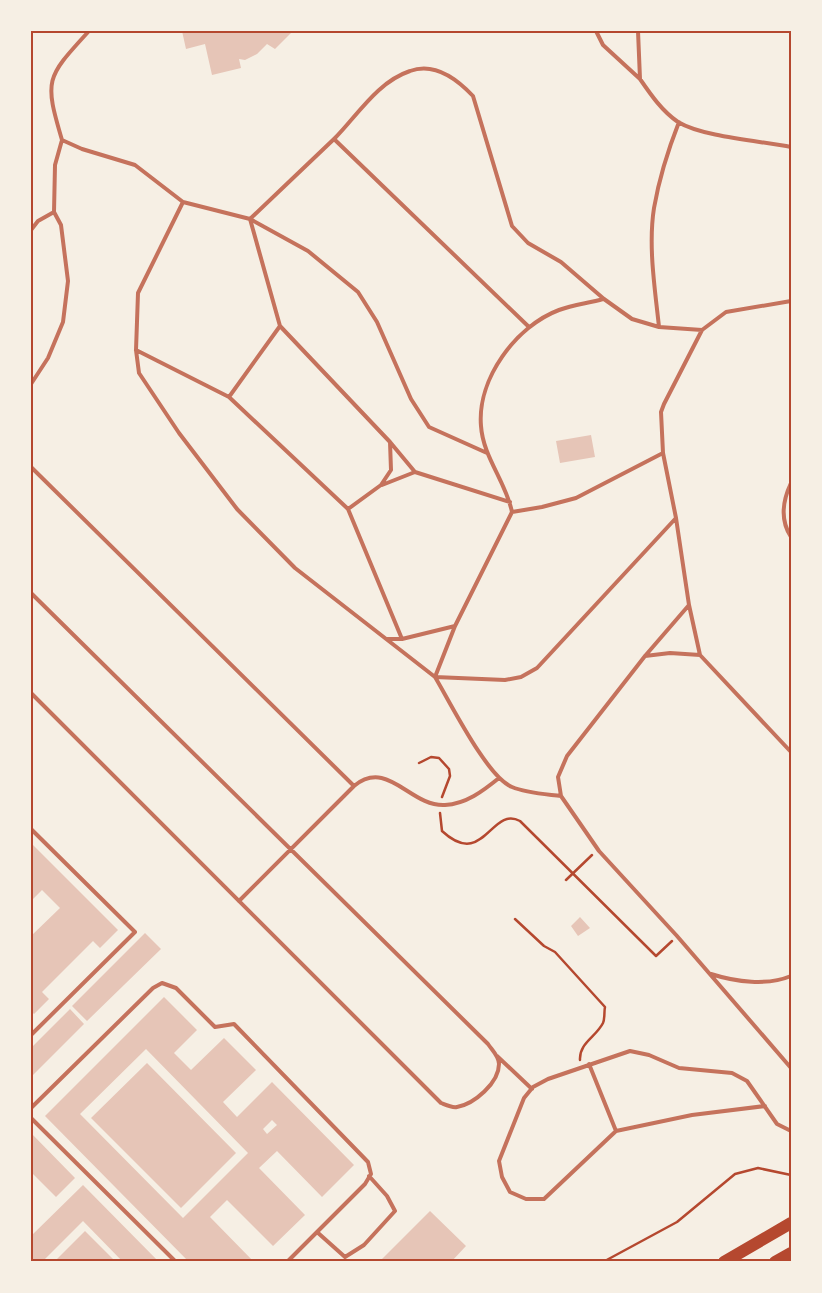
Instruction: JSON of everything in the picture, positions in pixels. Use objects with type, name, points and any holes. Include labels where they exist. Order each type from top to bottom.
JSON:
[{"type":"main road","points":[[724,1262],[791,1223]]},
{"type":"main road","points":[[775,1262],[791,1252]]},
{"type":"lane","points":[[31,384],[48,358],[63,322],[68,281],[61,224],[54,212],[54,165],[62,140],[50,101],[51,81],[62,61],[89,31]]},
{"type":"lane","points":[[596,31],[603,45],[640,79],[657,104],[679,122],[702,130],[791,147]]},
{"type":"lane","points":[[638,31],[640,79]]},
{"type":"lane","points":[[250,219],[334,139],[387,82],[411,70],[436,70],[460,82],[473,96],[512,226],[528,243],[561,262],[604,299],[632,319],[659,327],[702,330]]},
{"type":"lane","points":[[659,327],[652,254],[654,209],[662,170],[679,122]]},
{"type":"lane","points":[[334,139],[529,327]]},
{"type":"lane","points":[[62,140],[82,149],[135,165],[183,202],[250,219],[308,251],[358,292],[377,322],[411,399],[429,427],[487,453]]},
{"type":"lane","points":[[183,202],[138,293],[136,350],[139,373],[179,433],[237,508],[295,568],[435,677],[488,764],[499,778],[511,787],[561,796]]},
{"type":"lane","points":[[31,230],[38,221],[54,212]]},
{"type":"lane","points":[[250,219],[280,326],[390,442],[415,472],[510,502]]},
{"type":"lane","points":[[435,677],[455,626],[512,512],[510,502],[487,453],[481,427],[482,408],[501,356],[529,327],[559,310],[604,299]]},
{"type":"lane","points":[[791,301],[726,312],[702,330],[661,412],[663,453],[676,518],[689,605],[700,655],[791,752]]},
{"type":"lane","points":[[229,397],[280,326]]},
{"type":"lane","points":[[136,350],[229,397],[348,510],[402,639]]},
{"type":"lane","points":[[381,485],[391,470],[390,442]]},
{"type":"lane","points":[[512,512],[542,507],[576,498],[663,453]]},
{"type":"lane","points":[[31,468],[354,786]]},
{"type":"lane","points":[[348,510],[381,485],[415,472]]},
{"type":"lane","points":[[791,483],[784,497],[784,527],[791,537]]},
{"type":"lane","points":[[435,677],[505,680],[521,677],[537,668],[676,518]]},
{"type":"lane","points":[[31,593],[532,1089]]},
{"type":"lane","points":[[689,605],[645,656],[567,756],[558,777],[561,796],[598,850],[677,936],[791,1068]]},
{"type":"lane","points":[[387,639],[402,639],[455,626]]},
{"type":"lane","points":[[645,656],[670,652],[700,655]]},
{"type":"lane","points":[[31,693],[441,1103],[454,1108],[468,1104],[489,1086],[497,1075],[499,1063],[496,1054]]},
{"type":"lane","points":[[239,901],[362,779],[371,776],[381,777],[430,802],[441,805],[462,802],[499,778]]},
{"type":"lane","points":[[31,828],[135,932],[31,1035]]},
{"type":"lane","points":[[709,974],[728,980],[748,982],[784,979],[791,976]]},
{"type":"lane","points":[[31,1108],[152,988],[162,983],[176,988],[215,1027],[234,1024],[368,1162],[369,1176],[365,1184],[287,1262]]},
{"type":"lane","points":[[31,1027],[37,1030]]},
{"type":"lane","points":[[765,1106],[692,1115],[616,1131],[544,1199],[526,1199],[510,1192],[502,1177],[499,1161],[524,1098],[532,1089],[548,1079],[630,1051],[649,1055],[679,1068],[732,1073],[747,1081],[765,1106],[777,1124],[791,1131]]},
{"type":"lane","points":[[589,1064],[616,1131]]},
{"type":"lane","points":[[31,1118],[176,1262]]},
{"type":"lane","points":[[317,1232],[344,1258],[364,1245],[395,1211],[387,1196],[369,1176]]},
{"type":"path","points":[[419,763],[431,757],[439,758],[448,768],[450,776],[441,805],[440,825],[442,831],[452,840],[462,844],[474,843],[483,839],[502,820],[514,818],[573,873],[656,956],[677,936]]},
{"type":"path","points":[[566,880],[598,850]]},
{"type":"path","points":[[515,919],[544,946],[554,952],[605,1007],[603,1023],[587,1041],[580,1054],[581,1067]]},
{"type":"path","points":[[603,1262],[677,1222],[736,1174],[758,1168],[791,1175]]},
{"type":"building","points":[[182,31],[293,31],[275,49],[267,44],[257,54],[245,60],[239,59],[241,68],[212,75],[205,44],[186,49]]},
{"type":"building","points":[[591,435],[595,457],[560,463],[556,441]]},
{"type":"building","points":[[31,843],[118,930],[100,948],[93,941],[42,992],[49,999],[34,1014],[31,1011],[31,936],[60,908],[42,890],[31,901]]},
{"type":"building","points":[[580,917],[590,928],[578,936],[571,926]]},
{"type":"building","points":[[145,933],[161,949],[87,1021],[72,1006]]},
{"type":"building","points":[[164,997],[197,1030],[174,1053],[191,1070],[224,1038],[256,1070],[223,1102],[237,1117],[272,1082],[354,1165],[322,1197],[277,1151],[259,1168],[305,1215],[273,1246],[227,1200],[210,1217],[254,1262],[189,1262],[45,1116]],"holes":[[[146,1049],[248,1153],[183,1218],[80,1114]],[[272,1120],[277,1125],[267,1134],[263,1129]]]},
{"type":"building","points":[[70,1009],[84,1024],[31,1077],[31,1048]]},
{"type":"building","points":[[147,1063],[236,1153],[181,1208],[91,1118]]},
{"type":"building","points":[[31,1133],[75,1178],[56,1197],[31,1172]]},
{"type":"building","points":[[83,1185],[159,1262],[123,1262],[83,1221],[42,1262],[31,1262],[31,1236]]},
{"type":"building","points":[[430,1211],[466,1246],[451,1262],[379,1262]]},
{"type":"building","points":[[85,1231],[116,1262],[54,1262]]}]
